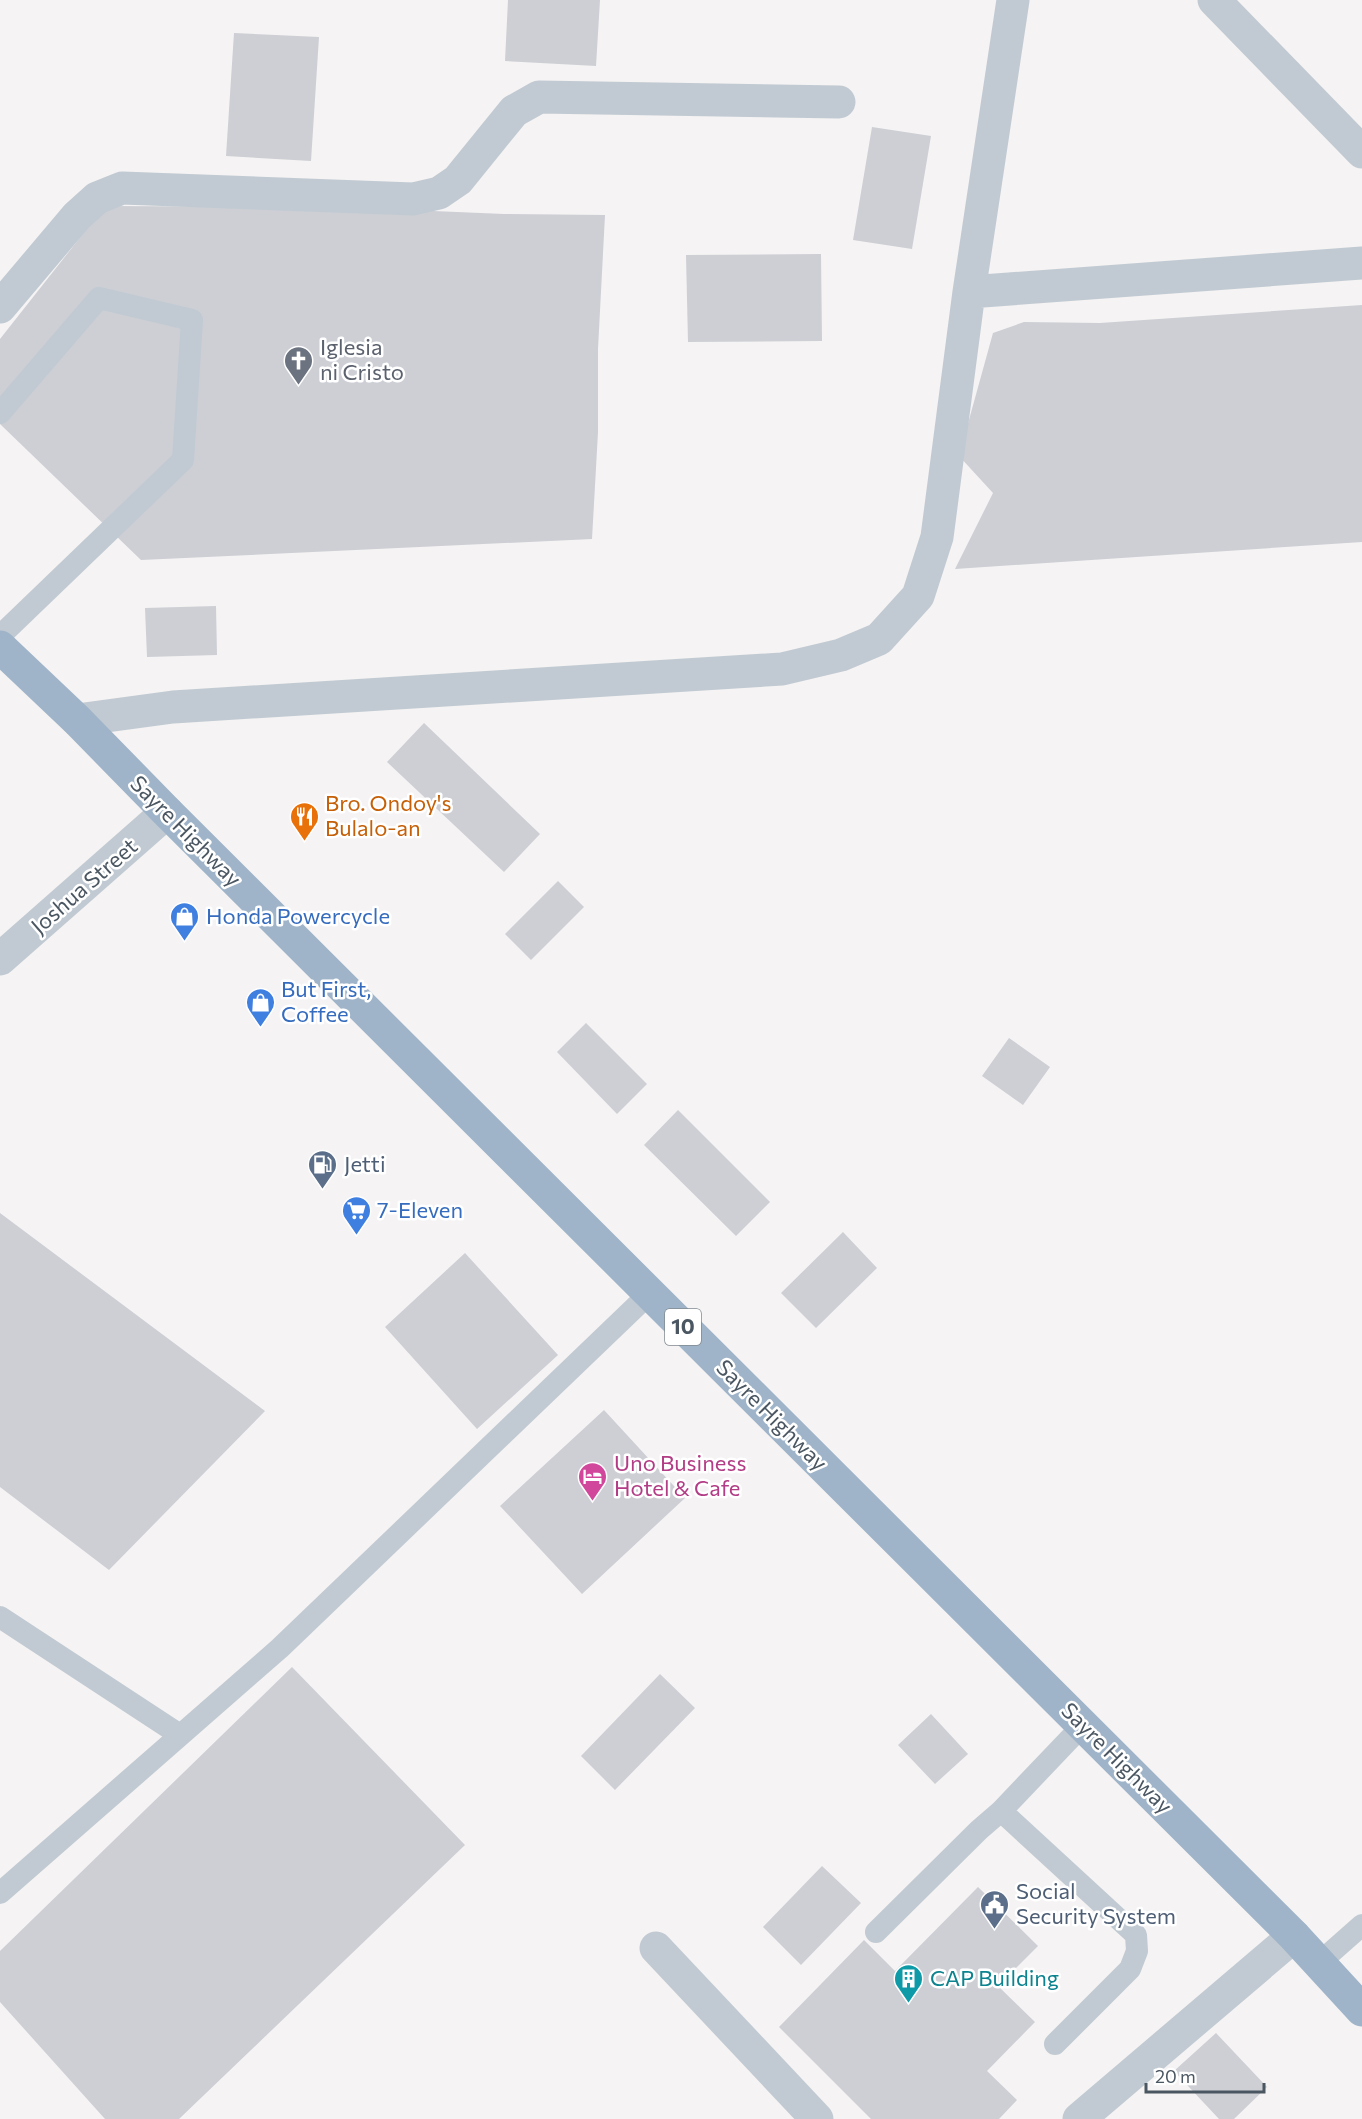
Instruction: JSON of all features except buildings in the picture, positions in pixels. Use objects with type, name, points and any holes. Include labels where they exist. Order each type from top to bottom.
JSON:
[{"type":"highway","name":"Sayre Highway","points":[[0,647],[77,720],[1294,1936],[1362,2010]]},
{"type":"street","points":[[77,720],[173,707],[782,669],[841,655],[879,639],[918,596],[938,537],[969,292],[1013,0]]},
{"type":"street","points":[[1214,0],[1362,152]]},
{"type":"street","points":[[0,307],[78,216],[97,198],[122,188],[414,199],[439,193],[458,180],[514,111],[539,97],[839,102]]},
{"type":"street","points":[[969,292],[1362,263]]},
{"type":"street","name":"Joshua Street","points":[[0,959],[167,812]]},
{"type":"street","points":[[1079,2119],[1294,1936]]},
{"type":"street","points":[[656,1948],[817,2119]]},
{"type":"lane","points":[[0,412],[99,298],[192,320],[183,460],[0,636]]},
{"type":"lane","points":[[0,1893],[280,1648],[650,1293]]},
{"type":"lane","points":[[0,1617],[180,1735]]},
{"type":"lane","points":[[876,1932],[1001,1811],[1083,1725]]},
{"type":"lane","points":[[1001,1811],[1136,1935],[1137,1951],[1131,1969],[1055,2044]]},
{"type":"lane","points":[[1319,1963],[1362,1924]]},
{"type":"place","name":"Iglesia ni Cristo","points":[[299,386]]},
{"type":"place","name":"Bro. Ondoy's Bulalo-an","points":[[304,842]]},
{"type":"place","name":"Honda Powercycle","points":[[185,942]]},
{"type":"place","name":"But First, Coffee","points":[[260,1028]]},
{"type":"place","name":"Jetti","points":[[323,1190]]},
{"type":"place","name":"7-Eleven","points":[[356,1236]]},
{"type":"place","name":"Uno Business Hotel & Cafe","points":[[593,1502]]},
{"type":"place","name":"Social Security System","points":[[995,1930]]},
{"type":"place","name":"CAP Building","points":[[909,2004]]}]
